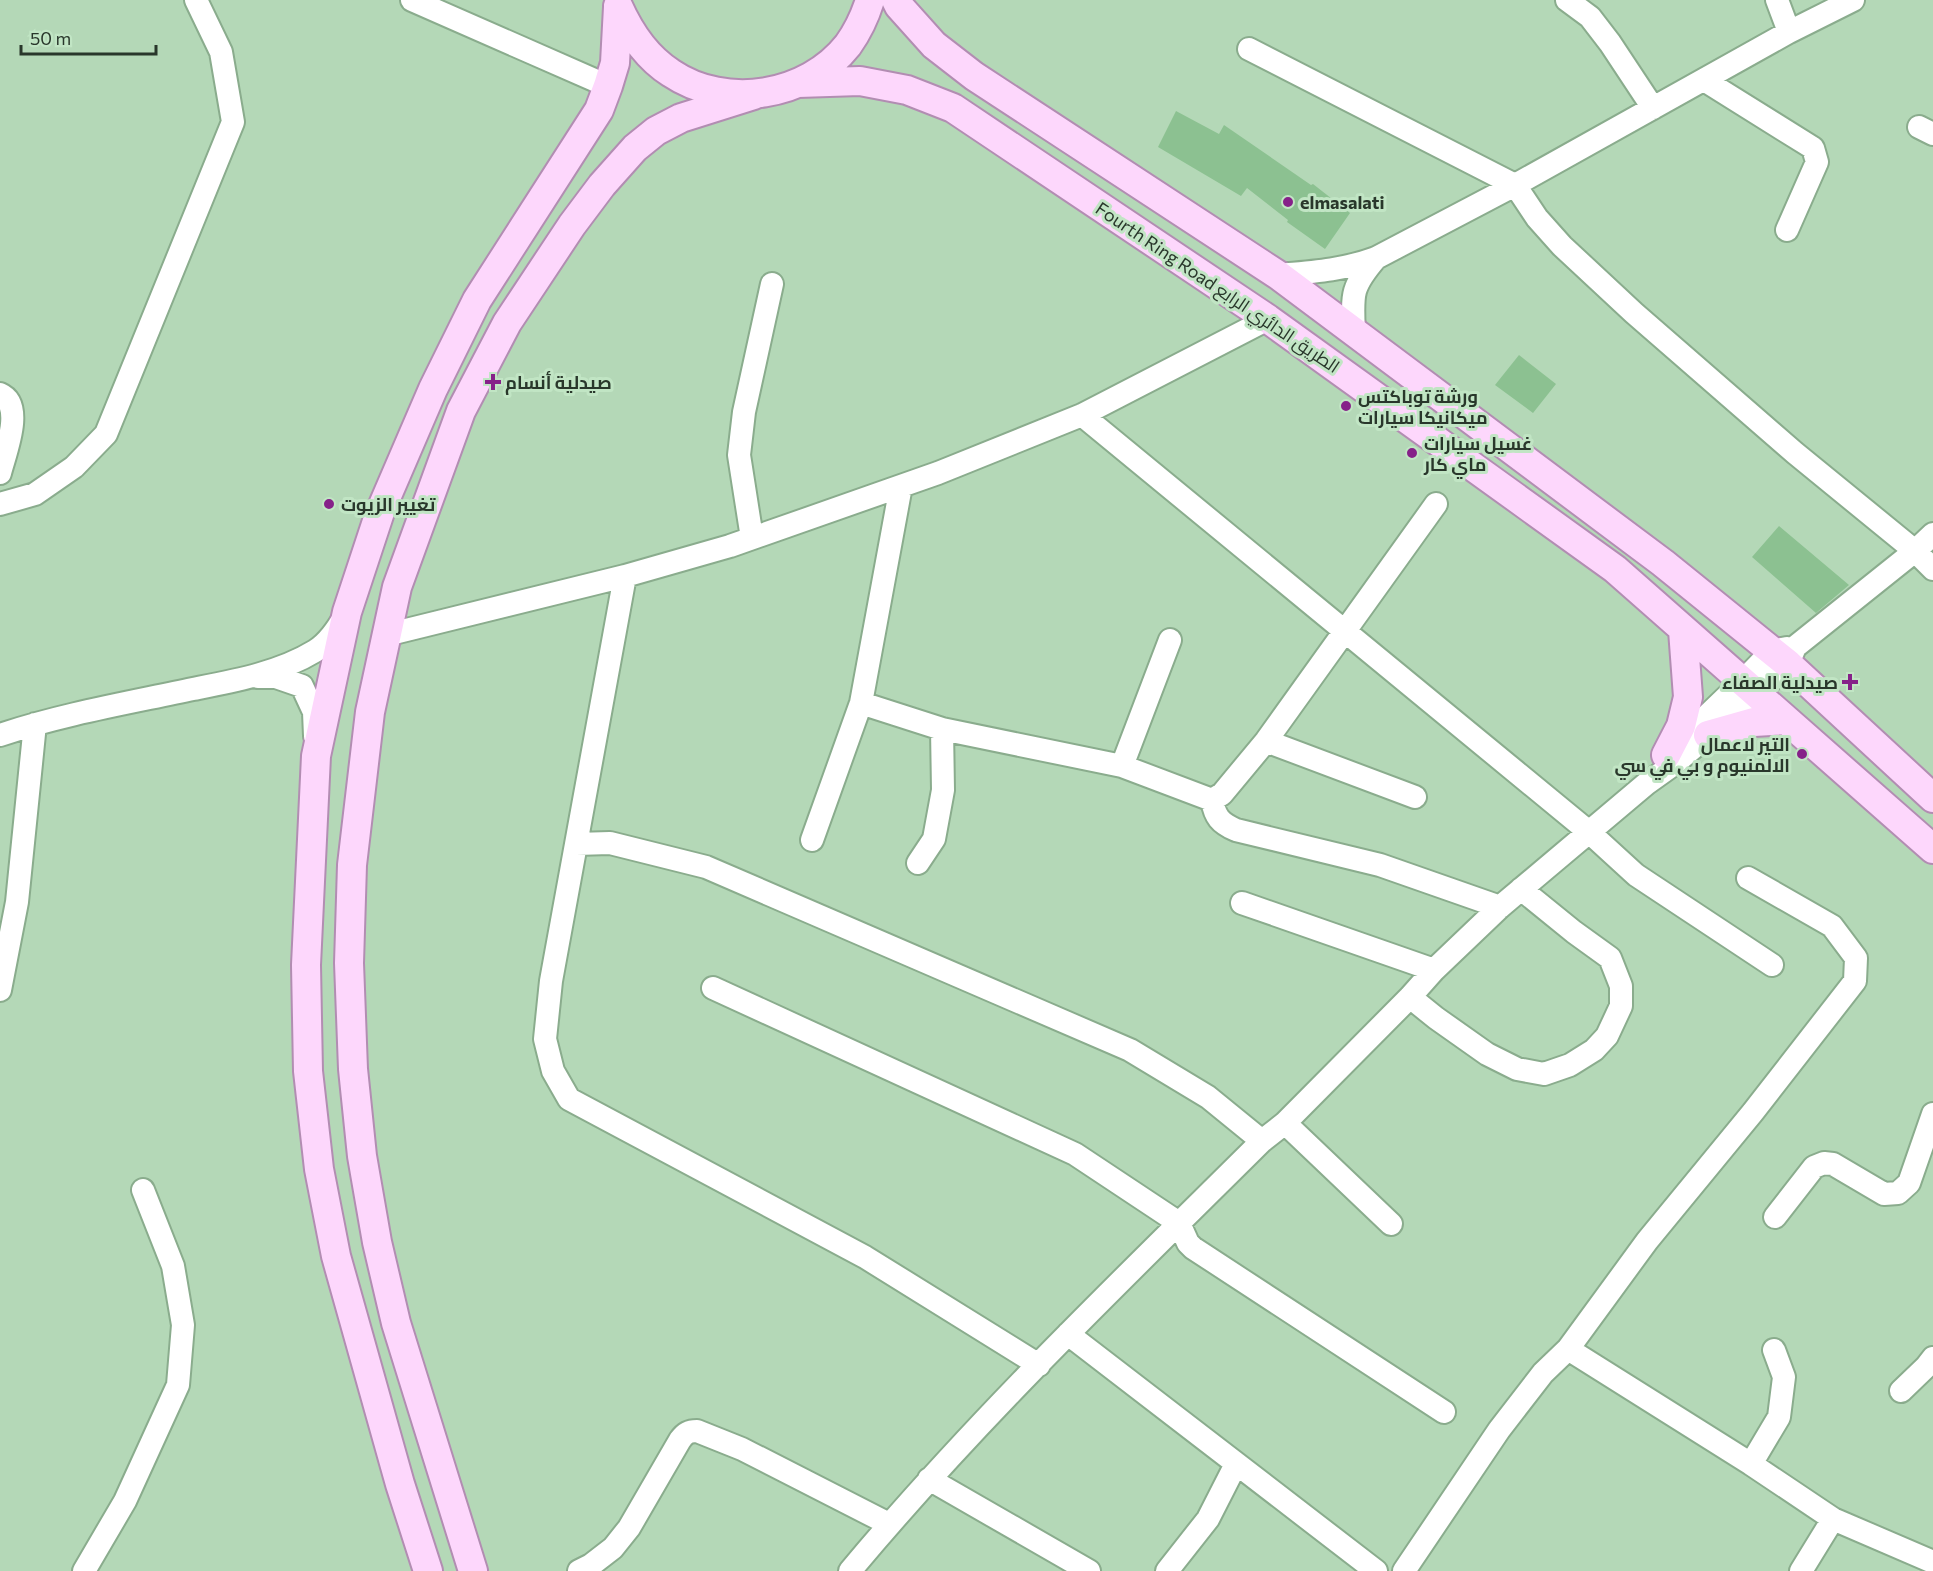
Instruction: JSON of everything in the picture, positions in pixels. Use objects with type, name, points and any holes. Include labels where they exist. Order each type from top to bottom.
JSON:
[{"type":"main road","points":[[617,3],[631,33],[649,55],[671,74],[697,87],[716,92],[754,94],[777,91],[798,84],[825,67],[847,45],[864,19],[870,0]]},
{"type":"main road","points":[[896,0],[933,45],[974,76],[1278,275],[1785,654],[1933,798]]},
{"type":"main road","points":[[428,1571],[400,1484],[336,1256],[319,1169],[308,1071],[306,965],[316,756],[347,612],[380,512],[433,389],[477,300],[599,110],[615,63],[617,3]]},
{"type":"main road","name":"Fourth Ring Road الطريق الدائري الرابع","points":[[798,84],[860,81],[908,90],[953,108],[1268,319],[1615,569],[1933,849]]},
{"type":"main road","points":[[473,1571],[396,1323],[377,1242],[362,1156],[353,1069],[350,963],[352,865],[370,712],[397,587],[461,411],[507,323],[572,225],[602,185],[635,148],[656,131],[681,118],[754,94]]},
{"type":"main road","points":[[1666,755],[1682,726],[1688,697],[1683,630]]},
{"type":"main road","points":[[1708,735],[1754,722],[1786,720]]},
{"type":"main road","points":[[400,1484],[442,1470]]},
{"type":"street","points":[[0,504],[35,494],[74,467],[106,434],[233,123],[221,52],[196,0]]},
{"type":"street","points":[[412,0],[609,86]]},
{"type":"street","points":[[1567,0],[1590,17],[1653,108]]},
{"type":"street","points":[[1777,0],[1789,32]]},
{"type":"street","points":[[1278,275],[1326,271],[1358,265],[1376,258],[1515,184],[1789,32],[1853,0]]},
{"type":"street","points":[[1249,49],[1515,184],[1537,218],[1562,246],[1626,306],[1795,453],[1915,551],[1933,569]]},
{"type":"street","points":[[1704,80],[1813,148],[1816,162],[1787,230]]},
{"type":"street","points":[[1354,332],[1352,305],[1354,290],[1360,276],[1376,258]]},
{"type":"street","points":[[752,538],[739,456],[744,412],[771,284]]},
{"type":"street","points":[[386,635],[625,576],[752,538],[938,473],[1082,415],[1268,319]]},
{"type":"street","points":[[0,394],[6,397],[12,406],[13,423],[0,473]]},
{"type":"street","points":[[1082,415],[1589,832],[1636,875],[1772,965]]},
{"type":"street","points":[[812,840],[861,703],[901,486]]},
{"type":"street","points":[[1212,800],[1222,794],[1266,741],[1436,504]]},
{"type":"street","points":[[1646,784],[1666,755],[1749,688],[1785,654],[1915,551],[1933,534]]},
{"type":"street","points":[[625,576],[550,981],[545,1039],[553,1071],[569,1100],[865,1257],[1039,1365]]},
{"type":"street","points":[[0,735],[35,724],[250,677],[294,662],[317,650],[332,635],[347,612]]},
{"type":"street","points":[[1122,766],[1170,640]]},
{"type":"street","points":[[250,677],[276,677],[302,686],[314,712],[316,756]]},
{"type":"street","points":[[850,1571],[929,1479],[1068,1334],[1262,1141],[1286,1123],[1434,970],[1500,907],[1708,735],[1749,688]]},
{"type":"street","points":[[861,703],[942,729],[1122,766],[1212,800]]},
{"type":"street","points":[[0,990],[17,902],[35,724]]},
{"type":"street","points":[[918,863],[933,839],[943,790],[942,729]]},
{"type":"street","points":[[1266,741],[1415,797]]},
{"type":"street","points":[[1212,800],[1214,813],[1219,821],[1236,830],[1380,865],[1500,907]]},
{"type":"street","points":[[576,844],[610,843],[706,867],[1130,1050],[1208,1097],[1262,1141]]},
{"type":"street","points":[[1404,1571],[1499,1430],[1543,1373],[1568,1349],[1647,1241],[1753,1112],[1855,981],[1856,958],[1832,926],[1748,878]]},
{"type":"street","points":[[1410,997],[1487,1054],[1516,1069],[1544,1074],[1570,1065],[1594,1050],[1615,1022],[1621,1006],[1621,986],[1610,958],[1521,889]]},
{"type":"street","points":[[1242,903],[1434,970]]},
{"type":"street","points":[[713,988],[1075,1154],[1179,1223],[1188,1243],[1193,1248],[1444,1412]]},
{"type":"street","points":[[1775,1217],[1815,1167],[1824,1163],[1833,1164],[1884,1194],[1898,1193],[1908,1183],[1933,1114]]},
{"type":"street","points":[[1286,1123],[1391,1224]]},
{"type":"street","points":[[84,1571],[125,1501],[178,1385],[183,1325],[172,1266],[143,1190]]},
{"type":"street","points":[[1068,1334],[1376,1571]]},
{"type":"street","points":[[1568,1349],[1751,1464],[1833,1519],[1933,1562]]},
{"type":"street","points":[[1751,1464],[1779,1417],[1784,1377],[1774,1350]]},
{"type":"street","points":[[1901,1391],[1933,1358]]},
{"type":"street","points":[[579,1571],[613,1548],[629,1528],[680,1440],[684,1434],[691,1431],[698,1431],[742,1449],[890,1524]]},
{"type":"street","points":[[1167,1571],[1208,1519],[1236,1464]]},
{"type":"street","points":[[929,1479],[1089,1571]]},
{"type":"street","points":[[1801,1571],[1833,1519]]},
{"type":"building","points":[[1176,111],[1219,134],[1224,125],[1311,185],[1313,184],[1350,213],[1325,249],[1287,222],[1288,220],[1247,188],[1241,196],[1158,147]]},
{"type":"building","points":[[1519,355],[1556,384],[1533,413],[1495,385]]},
{"type":"building","points":[[1779,526],[1849,585],[1816,613],[1752,557]]},
{"type":"place","name":"elmasalati","points":[[1288,202]]},
{"type":"place","name":"صيدلية أنسام","points":[[493,382]]},
{"type":"place","name":"ورشة توباكتس ميكانيكا سيارات","points":[[1346,406]]},
{"type":"place","name":"غسيل سيارات ماي كار","points":[[1412,453]]},
{"type":"place","name":"تغيير الزيوت","points":[[329,504]]},
{"type":"place","name":"صيدلية الصفاء","points":[[1850,682]]},
{"type":"place","name":"التير لاعمال الالمنيوم و بي في سي","points":[[1802,754]]}]
